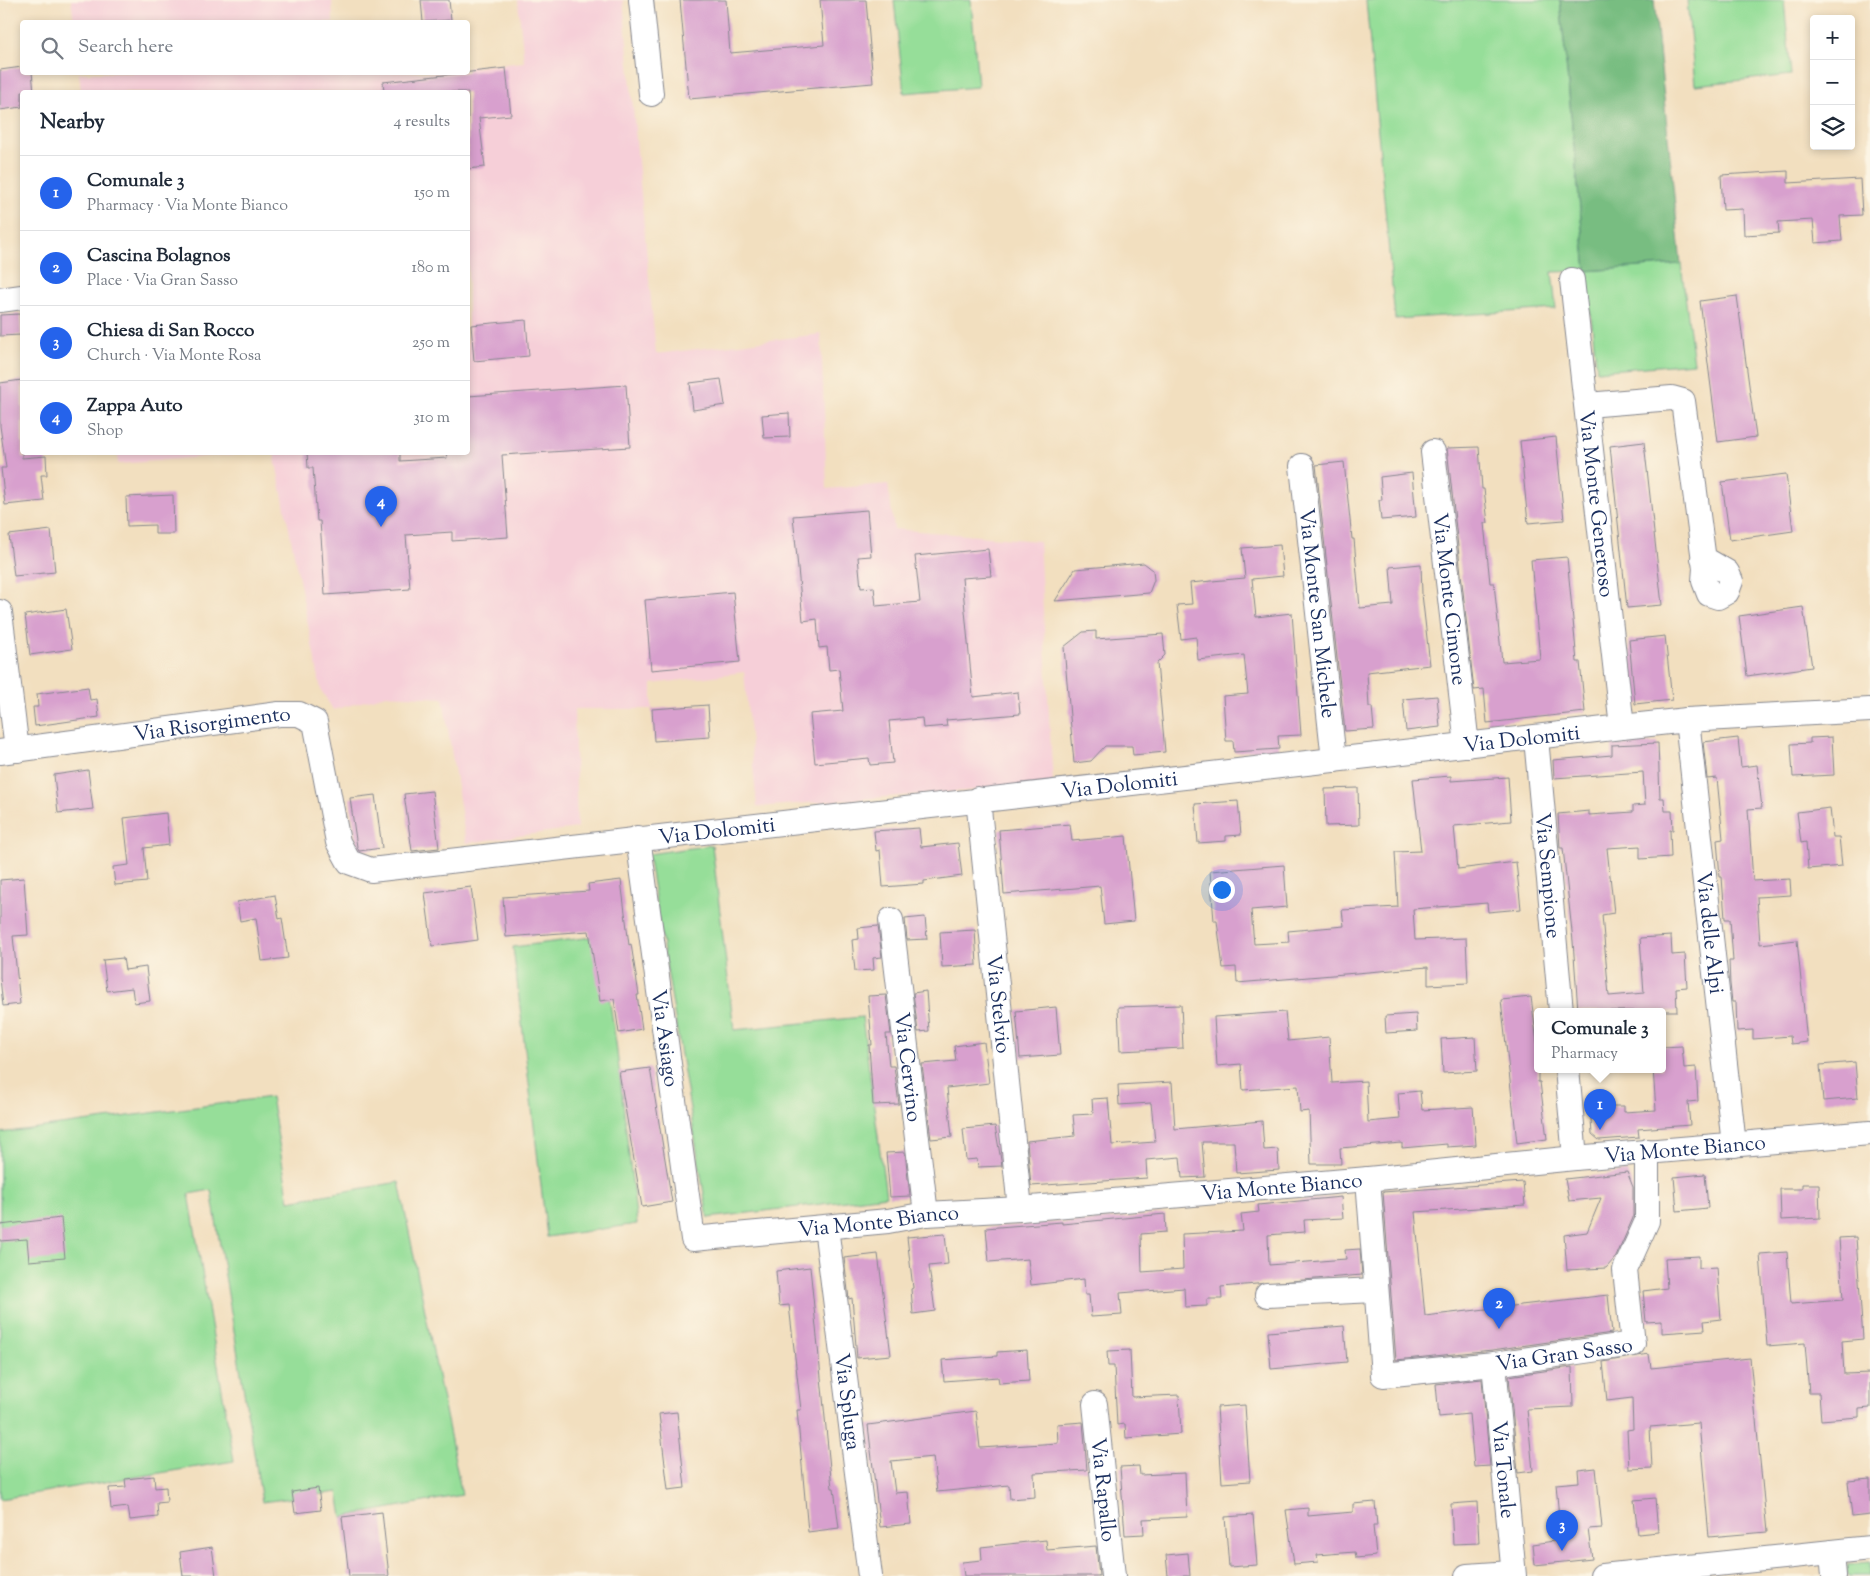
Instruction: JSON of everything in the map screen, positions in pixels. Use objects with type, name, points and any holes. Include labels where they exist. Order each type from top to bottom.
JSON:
[{"type":"street","points":[[641,0],[651,94]]},
{"type":"street","name":"Via Monte Generoso","points":[[1572,280],[1622,727]]},
{"type":"street","points":[[0,300],[20,297]]},
{"type":"street","points":[[1587,405],[1672,398],[1683,401],[1703,558]]},
{"type":"street","name":"Via Monte Cimone","points":[[1433,452],[1467,745]]},
{"type":"street","name":"Via Monte San Michele","points":[[1302,466],[1334,760]]},
{"type":"street","points":[[0,612],[8,751]]},
{"type":"street","name":"Via Dolomiti","points":[[371,870],[638,838],[1687,720],[1870,710]]},
{"type":"street","name":"Via Risorgimento","points":[[8,751],[279,714],[299,714],[315,722],[338,842],[349,862],[371,870]]},
{"type":"street","name":"Via delle Alpi","points":[[1687,720],[1734,1145]]},
{"type":"street","name":"Via Sempione","points":[[1536,738],[1561,1008]]},
{"type":"street","name":"Via Stelvio","points":[[978,800],[1020,1208]]},
{"type":"street","name":"Via Asiago","points":[[638,838],[693,1239]]},
{"type":"street","name":"Via Cervino","points":[[891,920],[926,1214]]},
{"type":"street","points":[[1567,1073],[1575,1158]]},
{"type":"street","name":"Via Monte Bianco","points":[[693,1239],[826,1227],[926,1214],[1368,1179],[1647,1151],[1870,1133]]},
{"type":"street","name":"Via Gran Sasso","points":[[1376,1290],[1383,1375],[1494,1364],[1633,1344],[1625,1270],[1647,1221],[1647,1151]]},
{"type":"street","points":[[1267,1295],[1376,1290],[1368,1179]]},
{"type":"street","name":"Via Spluga","points":[[826,1227],[870,1576]]},
{"type":"street","name":"Via Tonale","points":[[1494,1364],[1513,1574]]},
{"type":"street","name":"Via Rapallo","points":[[1095,1404],[1112,1576]]},
{"type":"street","points":[[1602,1576],[1870,1548]]},
{"type":"street","points":[[1832,1552],[1834,1576]]},
{"type":"street","points":[[1467,1576],[1513,1574]]},
{"type":"shaded area","points":[[71,0],[332,0],[333,20],[74,20]]},
{"type":"shaded area","points":[[518,0],[623,0],[656,354],[821,334],[827,489],[888,484],[894,529],[1039,541],[1053,784],[757,807],[744,672],[652,684],[652,709],[574,709],[577,828],[466,843],[443,698],[386,695],[333,710],[321,690],[274,455],[470,455],[470,90],[81,90],[79,75],[470,75],[470,68],[524,62]]},
{"type":"shaded area","points":[[117,455],[226,455],[118,464]]},
{"type":"green space","points":[[894,0],[971,0],[978,87],[904,93]]},
{"type":"green space","points":[[1366,0],[1560,0],[1586,271],[1552,272],[1556,309],[1395,319]]},
{"type":"green space","points":[[1560,0],[1654,0],[1681,264],[1586,271]]},
{"type":"green space","points":[[1687,0],[1784,0],[1791,75],[1695,85]]},
{"type":"green space","points":[[1681,264],[1694,363],[1597,371],[1586,271]]},
{"type":"green space","points":[[712,845],[734,1030],[862,1017],[886,1196],[708,1218],[648,854]]},
{"type":"green space","points":[[600,936],[616,1043],[637,1224],[547,1237],[513,947]]},
{"type":"green space","points":[[271,1097],[289,1201],[399,1182],[462,1495],[342,1517],[338,1492],[262,1502],[211,1190],[189,1194],[234,1461],[0,1499],[0,1133]]},
{"type":"green space","points":[[1870,1563],[1870,1576],[1849,1576],[1847,1565]]},
{"type":"building","points":[[421,0],[449,0],[451,20],[423,20]]},
{"type":"building","points":[[680,0],[726,0],[730,53],[824,45],[820,0],[866,0],[873,83],[689,99]]},
{"type":"building","points":[[20,67],[20,75],[32,75],[34,90],[20,90],[20,107],[0,110],[0,70]]},
{"type":"building","points":[[506,68],[511,115],[479,118],[485,167],[470,169],[470,90],[384,90],[383,82],[444,75],[470,75],[470,72]]},
{"type":"building","points":[[1788,171],[1788,183],[1860,179],[1862,215],[1840,216],[1842,241],[1815,243],[1813,220],[1778,222],[1779,233],[1744,235],[1743,209],[1723,210],[1721,175]]},
{"type":"building","points":[[1737,296],[1756,437],[1718,442],[1700,301]]},
{"type":"building","points":[[20,314],[20,335],[0,336],[0,315]]},
{"type":"building","points":[[526,320],[529,356],[474,361],[471,325]]},
{"type":"building","points":[[721,379],[725,405],[693,410],[690,383]]},
{"type":"building","points":[[20,380],[20,455],[22,455],[22,458],[46,456],[47,475],[41,475],[44,501],[5,505],[1,468],[6,468],[0,426],[0,383]]},
{"type":"building","points":[[626,385],[630,447],[502,455],[508,537],[452,541],[452,532],[406,535],[410,589],[325,595],[320,521],[317,521],[313,468],[308,468],[307,455],[400,455],[400,461],[447,458],[446,455],[470,455],[470,396]]},
{"type":"building","points":[[789,413],[790,437],[764,438],[762,415]]},
{"type":"building","points":[[1556,437],[1564,520],[1528,523],[1520,441]]},
{"type":"building","points":[[1644,442],[1662,605],[1627,608],[1610,446]]},
{"type":"building","points":[[1479,447],[1482,489],[1484,489],[1488,523],[1484,523],[1490,583],[1494,583],[1502,662],[1540,659],[1531,560],[1567,557],[1577,662],[1580,662],[1585,712],[1487,723],[1484,689],[1474,690],[1447,448]]},
{"type":"building","points":[[1344,462],[1352,539],[1354,539],[1360,608],[1393,605],[1390,567],[1421,564],[1422,594],[1430,665],[1367,672],[1369,707],[1372,707],[1374,729],[1345,731],[1316,465]]},
{"type":"building","points":[[1412,473],[1416,517],[1381,520],[1379,500],[1382,500],[1380,477]]},
{"type":"building","points":[[1786,474],[1793,531],[1730,540],[1722,482]]},
{"type":"building","points":[[173,495],[174,534],[155,534],[155,525],[127,526],[126,497]]},
{"type":"building","points":[[867,510],[871,556],[858,557],[861,588],[874,587],[876,606],[920,602],[915,556],[988,549],[991,576],[962,578],[973,697],[1018,692],[1020,714],[946,720],[947,726],[923,728],[922,718],[889,721],[893,763],[870,765],[869,758],[815,763],[810,714],[843,711],[839,669],[829,670],[827,647],[819,648],[817,619],[803,621],[793,516]]},
{"type":"building","points":[[51,530],[55,572],[14,576],[9,535]]},
{"type":"building","points":[[1280,545],[1283,576],[1252,579],[1256,617],[1292,613],[1301,735],[1278,736],[1279,749],[1234,752],[1233,741],[1226,741],[1223,696],[1248,694],[1244,655],[1198,660],[1196,637],[1181,639],[1177,605],[1192,604],[1190,583],[1245,578],[1242,548]]},
{"type":"building","points":[[1144,563],[1153,570],[1154,580],[1149,593],[1055,601],[1075,569]]},
{"type":"building","points":[[733,592],[740,662],[651,670],[645,600]]},
{"type":"building","points":[[1803,607],[1812,667],[1747,676],[1739,616]]},
{"type":"building","points":[[66,609],[72,649],[30,655],[25,615]]},
{"type":"building","points":[[1096,631],[1096,639],[1163,634],[1165,655],[1157,663],[1165,752],[1133,755],[1132,746],[1105,746],[1091,761],[1074,763],[1064,647],[1083,632]]},
{"type":"building","points":[[1665,636],[1672,700],[1635,704],[1629,640]]},
{"type":"building","points":[[88,687],[90,700],[97,699],[99,717],[35,726],[33,707],[38,707],[37,694]]},
{"type":"building","points":[[1437,696],[1440,727],[1406,731],[1403,699]]},
{"type":"building","points":[[708,705],[710,737],[654,741],[652,709]]},
{"type":"building","points":[[1832,737],[1834,775],[1793,777],[1791,744],[1810,743],[1810,738]]},
{"type":"building","points":[[1738,738],[1741,767],[1757,765],[1762,808],[1748,809],[1753,881],[1790,879],[1791,895],[1757,897],[1760,944],[1797,940],[1807,1042],[1791,1044],[1790,1036],[1753,1039],[1753,1030],[1737,1031],[1736,1002],[1732,1002],[1730,984],[1729,961],[1733,961],[1730,919],[1725,919],[1717,840],[1723,839],[1717,778],[1707,779],[1703,742]]},
{"type":"building","points":[[1658,743],[1660,798],[1664,798],[1665,811],[1672,811],[1673,830],[1670,830],[1671,857],[1640,859],[1640,846],[1607,848],[1614,913],[1602,915],[1609,996],[1644,993],[1640,938],[1671,936],[1672,955],[1685,954],[1687,987],[1676,988],[1677,1011],[1666,1011],[1666,1008],[1578,1008],[1573,941],[1563,848],[1560,848],[1558,814],[1589,811],[1589,815],[1633,812],[1633,806],[1645,805],[1643,772],[1554,778],[1553,760],[1612,755],[1612,745]]},
{"type":"building","points":[[88,770],[93,809],[58,813],[54,775]]},
{"type":"building","points":[[1451,776],[1451,781],[1508,777],[1511,821],[1454,826],[1458,869],[1516,862],[1521,909],[1488,912],[1487,903],[1413,909],[1415,940],[1466,938],[1468,983],[1428,985],[1428,967],[1237,983],[1236,967],[1223,968],[1217,921],[1214,921],[1210,871],[1284,865],[1287,907],[1251,910],[1254,944],[1289,942],[1288,931],[1344,926],[1342,910],[1398,907],[1395,852],[1421,851],[1413,779]]},
{"type":"building","points":[[1358,788],[1359,825],[1326,826],[1325,789]]},
{"type":"building","points":[[432,791],[439,848],[412,851],[404,794]]},
{"type":"building","points":[[375,795],[382,848],[359,851],[350,798]]},
{"type":"building","points":[[1238,801],[1241,835],[1226,836],[1226,841],[1198,843],[1195,804]]},
{"type":"building","points":[[1830,808],[1833,837],[1839,837],[1842,866],[1808,869],[1806,842],[1801,843],[1797,812]]},
{"type":"building","points":[[166,813],[169,845],[144,848],[147,882],[115,885],[113,867],[129,865],[124,818]]},
{"type":"building","points":[[1070,824],[1072,841],[1126,836],[1134,921],[1104,924],[1100,886],[1004,894],[999,830]]},
{"type":"building","points":[[919,828],[921,847],[958,843],[962,876],[924,881],[924,884],[883,887],[880,850],[876,851],[874,831]]},
{"type":"building","points":[[24,878],[28,935],[13,936],[20,1004],[3,1006],[0,978],[0,880]]},
{"type":"building","points":[[621,880],[629,945],[631,944],[639,995],[637,995],[642,1029],[619,1033],[614,999],[600,1001],[589,931],[506,937],[503,897],[589,891],[588,884]]},
{"type":"building","points":[[471,887],[478,940],[432,946],[425,893]]},
{"type":"building","points":[[275,895],[279,919],[282,918],[288,958],[262,961],[256,918],[240,921],[237,902]]},
{"type":"building","points":[[925,917],[927,939],[907,940],[905,919]]},
{"type":"building","points":[[878,926],[882,957],[873,958],[874,970],[855,971],[852,940],[859,939],[858,928]]},
{"type":"building","points":[[975,930],[977,965],[942,967],[940,932]]},
{"type":"building","points":[[123,958],[125,970],[146,967],[150,1001],[134,1003],[132,988],[107,991],[103,960]]},
{"type":"building","points":[[926,991],[929,1031],[918,1032],[913,993]]},
{"type":"building","points":[[886,995],[891,1034],[886,1034],[889,1066],[894,1066],[899,1104],[873,1105],[869,1045],[872,1045],[868,996]]},
{"type":"building","points":[[1531,997],[1534,1020],[1534,1073],[1538,1073],[1538,1082],[1540,1082],[1547,1139],[1517,1143],[1501,1000]]},
{"type":"building","points":[[1181,1005],[1183,1048],[1120,1051],[1118,1007]]},
{"type":"building","points":[[1056,1007],[1060,1055],[1020,1058],[1016,1011]]},
{"type":"building","points":[[1285,1012],[1288,1041],[1329,1037],[1332,1083],[1366,1081],[1368,1122],[1400,1119],[1398,1093],[1420,1091],[1422,1110],[1473,1107],[1476,1145],[1447,1147],[1447,1144],[1402,1148],[1402,1143],[1340,1148],[1341,1164],[1311,1164],[1309,1111],[1300,1112],[1298,1086],[1243,1090],[1241,1064],[1217,1066],[1214,1017]]},
{"type":"building","points":[[1416,1014],[1417,1031],[1386,1033],[1385,1016]]},
{"type":"building","points":[[1475,1037],[1477,1071],[1443,1073],[1441,1039]]},
{"type":"building","points":[[984,1042],[989,1083],[947,1088],[952,1137],[931,1139],[922,1064],[956,1061],[954,1046]]},
{"type":"building","points":[[1682,1046],[1684,1068],[1696,1067],[1698,1101],[1688,1102],[1690,1125],[1638,1129],[1639,1137],[1599,1140],[1592,1134],[1590,1105],[1612,1103],[1612,1106],[1624,1106],[1624,1112],[1656,1110],[1653,1073],[1666,1073],[1666,1047]]},
{"type":"building","points":[[1855,1062],[1858,1098],[1823,1101],[1820,1065]]},
{"type":"building","points":[[650,1068],[672,1202],[642,1207],[619,1072]]},
{"type":"building","points":[[1172,1082],[1175,1129],[1262,1121],[1264,1150],[1278,1149],[1279,1170],[1236,1173],[1234,1142],[1202,1142],[1205,1177],[1182,1178],[1180,1157],[1146,1160],[1147,1178],[1031,1186],[1027,1141],[1075,1136],[1073,1115],[1093,1114],[1092,1099],[1108,1098],[1112,1145],[1155,1142],[1151,1103],[1119,1105],[1118,1085]]},
{"type":"building","points":[[995,1126],[1002,1166],[978,1167],[977,1159],[966,1160],[963,1129]]},
{"type":"building","points":[[905,1152],[910,1196],[890,1197],[886,1153]]},
{"type":"building","points":[[1627,1172],[1633,1187],[1633,1218],[1616,1257],[1606,1268],[1567,1270],[1564,1235],[1587,1232],[1601,1198],[1569,1201],[1565,1179]]},
{"type":"building","points":[[1705,1174],[1708,1208],[1677,1211],[1674,1177]]},
{"type":"building","points":[[1523,1182],[1525,1205],[1415,1212],[1425,1316],[1608,1295],[1612,1333],[1492,1350],[1396,1360],[1383,1192]]},
{"type":"building","points":[[1802,1184],[1819,1184],[1820,1218],[1781,1220],[1780,1189],[1802,1189]]},
{"type":"building","points":[[1341,1197],[1343,1218],[1304,1220],[1305,1232],[1268,1235],[1269,1265],[1346,1259],[1345,1250],[1360,1249],[1362,1275],[1221,1287],[1222,1299],[1207,1299],[1207,1306],[1185,1307],[1184,1288],[1120,1293],[1122,1315],[1091,1317],[1089,1295],[1085,1295],[1084,1279],[1031,1285],[1028,1259],[989,1262],[986,1228],[1062,1222],[1062,1224],[1165,1214],[1166,1232],[1141,1234],[1142,1272],[1183,1269],[1182,1234],[1243,1231],[1241,1214],[1259,1212],[1258,1205]]},
{"type":"building","points":[[61,1218],[65,1258],[29,1261],[27,1239],[0,1241],[0,1225]]},
{"type":"building","points":[[945,1234],[948,1264],[929,1266],[935,1311],[913,1314],[911,1289],[913,1288],[907,1237]]},
{"type":"building","points":[[1856,1237],[1863,1339],[1842,1341],[1844,1374],[1870,1373],[1870,1408],[1859,1409],[1859,1417],[1821,1420],[1819,1393],[1809,1393],[1805,1343],[1767,1346],[1760,1254],[1787,1252],[1791,1304],[1843,1300],[1839,1238]]},
{"type":"building","points":[[878,1254],[891,1355],[857,1358],[852,1298],[849,1299],[844,1258]]},
{"type":"building","points":[[1699,1256],[1699,1268],[1717,1267],[1721,1319],[1704,1321],[1705,1330],[1662,1333],[1662,1321],[1646,1322],[1643,1291],[1667,1288],[1665,1258]]},
{"type":"building","points":[[810,1267],[832,1488],[834,1488],[839,1528],[808,1532],[797,1410],[801,1410],[789,1305],[779,1306],[776,1271]]},
{"type":"building","points":[[1344,1326],[1347,1362],[1271,1369],[1268,1332]]},
{"type":"building","points":[[1027,1350],[1029,1381],[999,1383],[998,1377],[944,1381],[942,1360],[997,1356],[997,1352]]},
{"type":"building","points":[[1130,1350],[1132,1397],[1179,1395],[1181,1434],[1126,1438],[1125,1424],[1117,1425],[1114,1366],[1108,1366],[1107,1351]]},
{"type":"building","points":[[1649,1354],[1651,1368],[1750,1358],[1767,1532],[1709,1537],[1699,1423],[1650,1427],[1652,1468],[1629,1469],[1627,1430],[1633,1429],[1632,1398],[1607,1401],[1603,1362]]},
{"type":"building","points":[[1572,1367],[1573,1407],[1527,1409],[1533,1471],[1518,1473],[1509,1376]]},
{"type":"building","points":[[1482,1379],[1490,1466],[1474,1467],[1469,1414],[1439,1417],[1436,1384]]},
{"type":"building","points":[[1245,1405],[1250,1481],[1222,1483],[1217,1407]]},
{"type":"building","points":[[976,1411],[980,1448],[1058,1443],[1057,1424],[1083,1422],[1087,1470],[1034,1473],[1035,1497],[1010,1499],[1009,1485],[937,1492],[933,1457],[891,1461],[895,1493],[908,1492],[911,1524],[880,1527],[868,1425]]},
{"type":"building","points":[[677,1412],[685,1488],[668,1490],[659,1414]]},
{"type":"building","points":[[1139,1466],[1140,1475],[1185,1473],[1187,1517],[1143,1519],[1144,1534],[1125,1535],[1120,1467]]},
{"type":"building","points":[[1596,1468],[1602,1528],[1588,1529],[1592,1559],[1535,1565],[1533,1544],[1561,1540],[1556,1484],[1579,1482],[1578,1470]]},
{"type":"building","points":[[154,1476],[155,1488],[166,1487],[167,1502],[157,1503],[158,1517],[130,1520],[128,1507],[111,1509],[109,1488],[126,1487],[125,1479]]},
{"type":"building","points":[[1870,1479],[1870,1515],[1852,1517],[1848,1481]]},
{"type":"building","points":[[318,1488],[321,1510],[295,1513],[292,1492]]},
{"type":"building","points":[[1655,1498],[1658,1532],[1638,1534],[1634,1500]]},
{"type":"building","points":[[1375,1502],[1377,1526],[1373,1526],[1376,1556],[1356,1558],[1355,1552],[1317,1555],[1318,1562],[1294,1564],[1286,1510],[1308,1508],[1308,1516],[1353,1512],[1353,1504]]},
{"type":"building","points":[[1477,1502],[1479,1543],[1453,1544],[1451,1504]]},
{"type":"building","points":[[382,1512],[389,1576],[349,1576],[342,1517]]},
{"type":"building","points":[[1253,1515],[1257,1565],[1229,1567],[1225,1517]]},
{"type":"building","points":[[1046,1540],[1047,1550],[1096,1546],[1099,1576],[964,1576],[962,1562],[982,1560],[981,1547]]},
{"type":"building","points":[[212,1547],[216,1576],[183,1576],[180,1552]]},
{"type":"building","points":[[1188,1553],[1190,1576],[1168,1576],[1166,1555]]},
{"type":"place","name":"Zappa Auto","points":[[381,527]]},
{"type":"place","name":"Comunale 3","points":[[1600,1130]]},
{"type":"place","name":"Cascina Bolagnos","points":[[1499,1329]]},
{"type":"place","name":"Chiesa di San Rocco","points":[[1562,1551]]}]
